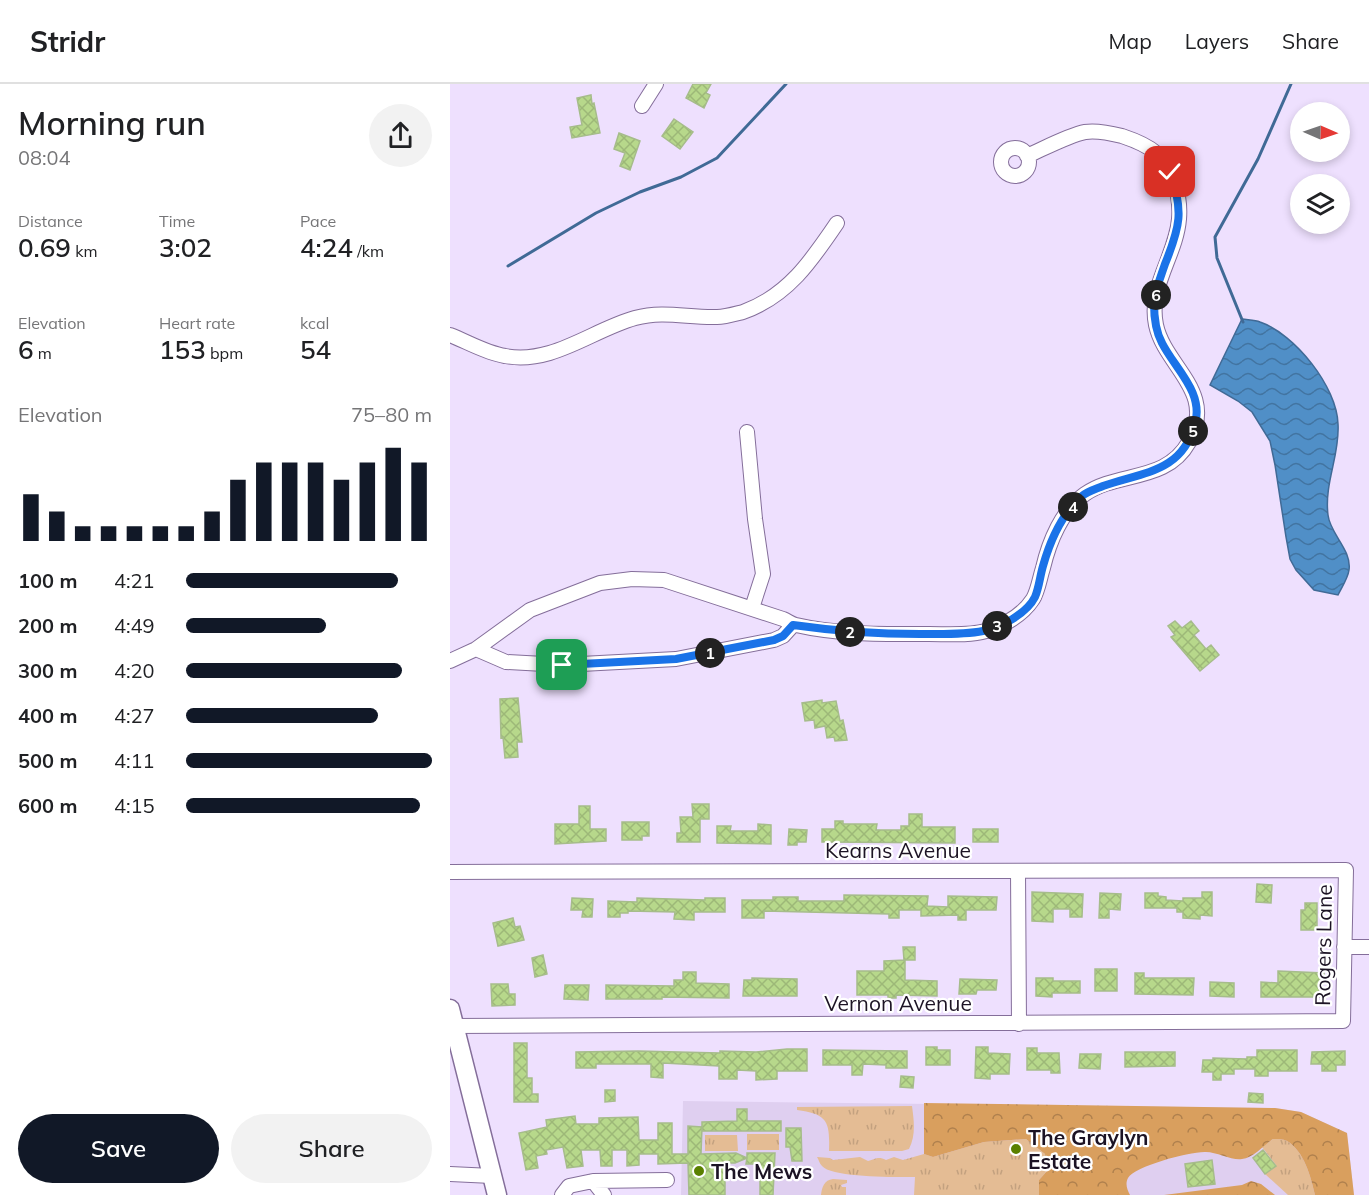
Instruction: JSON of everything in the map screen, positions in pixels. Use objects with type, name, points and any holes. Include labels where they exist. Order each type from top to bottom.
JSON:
[{"type":"main road","points":[[451,1020],[497,1195]]},
{"type":"street","points":[[642,106],[656,84]]},
{"type":"street","points":[[450,662],[476,649],[530,610],[600,583],[632,579],[664,580],[752,608],[793,625],[844,632],[947,634],[985,631],[1018,617],[1034,598],[1048,547],[1065,516],[1083,495],[1117,481],[1166,466],[1188,443],[1196,423],[1196,401],[1185,376],[1162,343],[1156,324],[1154,302],[1175,240],[1179,218],[1179,196],[1170,172],[1156,153],[1136,141],[1107,132],[1084,132],[1027,156]]},
{"type":"street","points":[[450,335],[506,357],[525,357],[557,351],[620,322],[638,317],[668,313],[718,318],[735,314],[753,308],[784,290],[797,278],[837,223]]},
{"type":"street","points":[[747,432],[763,574],[752,608]]},
{"type":"street","points":[[476,649],[507,662],[562,665],[676,659],[774,640],[783,636],[793,625]]},
{"type":"street","name":"Kearns Avenue","points":[[450,872],[1346,870]]},
{"type":"street","name":"Rogers Lane","points":[[1343,1021],[1346,870]]},
{"type":"street","points":[[1018,871],[1019,1024]]},
{"type":"street","points":[[1344,947],[1369,947]]},
{"type":"street","name":"Vernon Avenue","points":[[451,1020],[1019,1024],[1343,1021]]},
{"type":"street","points":[[450,1174],[492,1176]]},
{"type":"street","points":[[562,1195],[569,1186],[593,1181],[668,1180]]},
{"type":"street","points":[[593,1181],[604,1195]]},
{"type":"shaded area","name":"The Graylyn Estate","points":[[683,1101],[1276,1108],[1301,1112],[1347,1133],[1354,1195],[681,1195]]},
{"type":"green space","points":[[924,1103],[1275,1108],[1301,1112],[1347,1133],[1354,1195],[1315,1195],[1309,1173],[1298,1151],[1287,1141],[1273,1139],[1254,1154],[1242,1159],[1199,1152],[1152,1164],[1128,1178],[1127,1187],[1130,1195],[1039,1195],[1039,1180],[1047,1171],[1045,1154],[1026,1139],[984,1142],[933,1157],[924,1154]]},
{"type":"green space","points":[[912,1106],[913,1138],[909,1149],[902,1151],[829,1151],[829,1133],[825,1121],[815,1114],[797,1110],[797,1107]]},
{"type":"green space","points":[[747,1134],[779,1134],[779,1150],[747,1150]]},
{"type":"green space","points":[[705,1135],[737,1135],[738,1151],[705,1151]]},
{"type":"green space","points":[[1026,1139],[1045,1154],[1047,1171],[1039,1180],[1039,1195],[914,1195],[915,1177],[838,1173],[822,1166],[817,1157],[833,1160],[860,1157],[868,1161],[894,1157],[903,1160],[924,1154],[933,1157],[984,1142]]},
{"type":"green space","points":[[1273,1139],[1287,1141],[1298,1151],[1309,1173],[1315,1195],[1288,1195],[1265,1174],[1276,1165],[1262,1147]]},
{"type":"green space","points":[[833,1179],[847,1180],[847,1183],[841,1185],[846,1187],[846,1195],[821,1195],[824,1184]]},
{"type":"green space","points":[[1251,1181],[1261,1184],[1275,1195],[1164,1195],[1242,1185]]},
{"type":"water","points":[[1242,319],[1258,321],[1273,328],[1300,350],[1322,379],[1336,409],[1338,435],[1328,492],[1328,515],[1349,563],[1347,576],[1338,595],[1314,590],[1296,570],[1290,559],[1270,441],[1252,412],[1210,385]]},
{"type":"building","points":[[693,84],[711,84],[706,93],[710,95],[704,108],[686,98]]},
{"type":"building","points":[[591,95],[600,133],[572,138],[570,127],[582,125],[577,98]]},
{"type":"building","points":[[674,119],[693,132],[680,149],[662,136]]},
{"type":"building","points":[[619,133],[640,141],[630,170],[620,166],[625,153],[614,149]]},
{"type":"building","points":[[1175,621],[1182,628],[1191,621],[1199,631],[1194,635],[1206,649],[1211,645],[1219,655],[1200,671],[1171,637],[1175,635],[1168,626]]},
{"type":"building","points":[[518,698],[522,742],[517,742],[518,757],[505,758],[503,737],[501,738],[500,699]]},
{"type":"building","points":[[822,700],[822,703],[836,701],[847,740],[835,741],[834,737],[827,738],[825,726],[815,728],[814,720],[805,721],[802,703]]},
{"type":"building","points":[[692,804],[709,804],[709,819],[700,819],[700,842],[677,842],[677,833],[681,833],[680,817],[693,817]]},
{"type":"building","points":[[579,806],[590,806],[590,829],[606,829],[606,841],[555,844],[555,824],[579,824]]},
{"type":"building","points":[[909,814],[922,814],[922,827],[955,827],[955,843],[822,842],[822,829],[835,829],[835,821],[843,821],[843,824],[877,824],[876,830],[901,830],[901,826],[909,826]]},
{"type":"building","points":[[622,822],[649,822],[649,836],[642,836],[642,840],[622,840]]},
{"type":"building","points":[[758,824],[771,825],[771,844],[717,843],[717,826],[731,826],[730,831],[758,831]]},
{"type":"building","points":[[789,829],[807,830],[806,842],[788,845]]},
{"type":"building","points":[[973,829],[998,829],[998,842],[973,842]]},
{"type":"building","points":[[1257,884],[1272,885],[1271,903],[1256,902]]},
{"type":"building","points":[[1032,892],[1083,894],[1082,917],[1070,917],[1070,909],[1053,909],[1053,922],[1032,921]]},
{"type":"building","points":[[1202,892],[1212,892],[1212,916],[1200,915],[1200,919],[1183,918],[1183,912],[1177,912],[1177,908],[1145,908],[1145,893],[1158,893],[1158,896],[1166,897],[1166,900],[1183,901],[1183,898],[1202,898]]},
{"type":"building","points":[[1100,893],[1121,894],[1120,910],[1109,909],[1109,918],[1099,918]]},
{"type":"building","points":[[844,895],[928,896],[927,906],[948,907],[948,896],[997,897],[996,910],[966,910],[966,920],[958,920],[958,915],[921,916],[921,910],[899,910],[899,918],[889,918],[889,914],[764,911],[764,918],[742,918],[742,900],[798,897],[798,901],[844,901]]},
{"type":"building","points":[[572,898],[593,899],[592,917],[582,917],[583,910],[571,910]]},
{"type":"building","points":[[637,898],[705,900],[705,898],[725,898],[725,912],[694,912],[694,920],[674,919],[675,912],[628,911],[628,913],[620,913],[620,917],[608,917],[608,901],[637,902]]},
{"type":"building","points":[[1305,903],[1317,903],[1317,930],[1301,930],[1301,910],[1305,910]]},
{"type":"building","points":[[513,918],[515,927],[520,926],[524,940],[498,946],[493,923]]},
{"type":"building","points":[[903,947],[915,947],[915,960],[904,960]]},
{"type":"building","points":[[543,955],[547,974],[535,977],[532,958]]},
{"type":"building","points":[[905,960],[905,980],[937,981],[937,996],[896,995],[896,998],[888,998],[888,995],[857,995],[857,971],[884,971],[884,961]]},
{"type":"building","points":[[1095,969],[1117,969],[1117,991],[1095,991]]},
{"type":"building","points":[[1278,971],[1324,973],[1324,982],[1319,982],[1319,997],[1261,997],[1261,982],[1278,983]]},
{"type":"building","points":[[683,972],[696,972],[696,983],[729,984],[729,998],[606,999],[606,985],[674,986],[674,980],[683,980]]},
{"type":"building","points":[[1135,973],[1144,973],[1144,978],[1194,978],[1193,995],[1135,994]]},
{"type":"building","points":[[752,978],[797,979],[797,996],[743,996],[744,980],[752,980]]},
{"type":"building","points":[[1036,978],[1053,978],[1053,981],[1080,981],[1080,993],[1052,993],[1052,997],[1036,996]]},
{"type":"building","points":[[960,979],[997,980],[996,990],[977,990],[976,994],[959,994]]},
{"type":"building","points":[[1210,982],[1234,983],[1234,997],[1210,996]]},
{"type":"building","points":[[491,984],[508,984],[509,994],[515,994],[515,1005],[492,1006]]},
{"type":"building","points":[[565,985],[589,985],[588,1000],[564,999]]},
{"type":"building","points":[[514,1043],[527,1043],[527,1078],[532,1078],[532,1094],[538,1094],[538,1102],[514,1102]]},
{"type":"building","points":[[926,1047],[950,1050],[950,1065],[926,1065]]},
{"type":"building","points":[[976,1047],[988,1047],[988,1053],[1010,1054],[1009,1074],[990,1074],[990,1079],[975,1078]]},
{"type":"building","points":[[1027,1048],[1037,1048],[1037,1053],[1059,1053],[1060,1073],[1051,1073],[1051,1070],[1027,1070]]},
{"type":"building","points":[[807,1049],[807,1071],[777,1071],[777,1079],[756,1080],[756,1071],[737,1070],[737,1079],[719,1079],[719,1066],[663,1063],[663,1078],[651,1077],[651,1064],[596,1064],[596,1068],[576,1068],[576,1052],[720,1053],[720,1051],[756,1052]]},
{"type":"building","points":[[823,1050],[907,1051],[907,1068],[886,1068],[886,1065],[863,1064],[862,1075],[852,1075],[852,1065],[823,1065]]},
{"type":"building","points":[[1257,1050],[1297,1050],[1297,1071],[1268,1071],[1268,1076],[1255,1076],[1255,1069],[1234,1069],[1234,1074],[1221,1074],[1221,1080],[1213,1080],[1213,1072],[1202,1072],[1203,1060],[1247,1059],[1247,1057],[1257,1057]]},
{"type":"building","points":[[1345,1051],[1345,1065],[1336,1065],[1336,1071],[1322,1071],[1322,1064],[1311,1064],[1312,1052]]},
{"type":"building","points":[[1125,1052],[1175,1052],[1175,1066],[1125,1067]]},
{"type":"building","points":[[1080,1054],[1101,1054],[1100,1069],[1079,1068]]},
{"type":"building","points":[[901,1076],[914,1077],[913,1088],[900,1087]]},
{"type":"building","points":[[605,1090],[615,1090],[615,1101],[605,1102]]},
{"type":"building","points":[[1249,1093],[1263,1094],[1263,1103],[1248,1102]]},
{"type":"building","points":[[737,1109],[747,1109],[747,1121],[781,1121],[781,1131],[702,1131],[702,1122],[737,1121]]},
{"type":"building","points":[[575,1116],[576,1124],[599,1124],[599,1118],[638,1117],[639,1140],[658,1140],[658,1123],[672,1123],[672,1154],[688,1154],[688,1126],[702,1127],[701,1154],[736,1153],[747,1158],[735,1163],[725,1163],[725,1195],[689,1195],[688,1163],[658,1164],[658,1154],[639,1154],[639,1165],[627,1166],[627,1150],[612,1150],[612,1166],[601,1166],[600,1150],[581,1150],[583,1166],[567,1168],[563,1147],[546,1150],[547,1154],[536,1156],[538,1168],[526,1170],[519,1133],[547,1127],[546,1120]]},
{"type":"building","points":[[786,1128],[801,1128],[802,1161],[792,1161],[790,1147],[786,1147]]},
{"type":"building","points":[[1263,1150],[1276,1166],[1265,1174],[1253,1158]]},
{"type":"building","points":[[747,1153],[775,1153],[773,1195],[760,1195],[760,1164],[746,1164]]},
{"type":"building","points":[[1212,1160],[1215,1184],[1188,1187],[1185,1164]]},
{"type":"waterway","points":[[508,266],[596,213],[640,192],[681,177],[717,158],[786,84]]},
{"type":"waterway","points":[[1243,322],[1217,258],[1215,237],[1258,159],[1291,84]]},
{"type":"place","name":"The Graylyn Estate","points":[[1016,1149]]},
{"type":"place","name":"The Mews","points":[[699,1171]]},
{"type":"route","points":[[562,665],[616,664],[676,659],[748,647],[783,636],[793,625],[844,632],[947,634],[985,631],[1018,617],[1034,598],[1048,547],[1065,516],[1083,495],[1117,481],[1166,466],[1188,443],[1196,423],[1196,401],[1185,376],[1162,343],[1156,324],[1154,302],[1175,240],[1179,218],[1179,196],[1170,172]]}]
